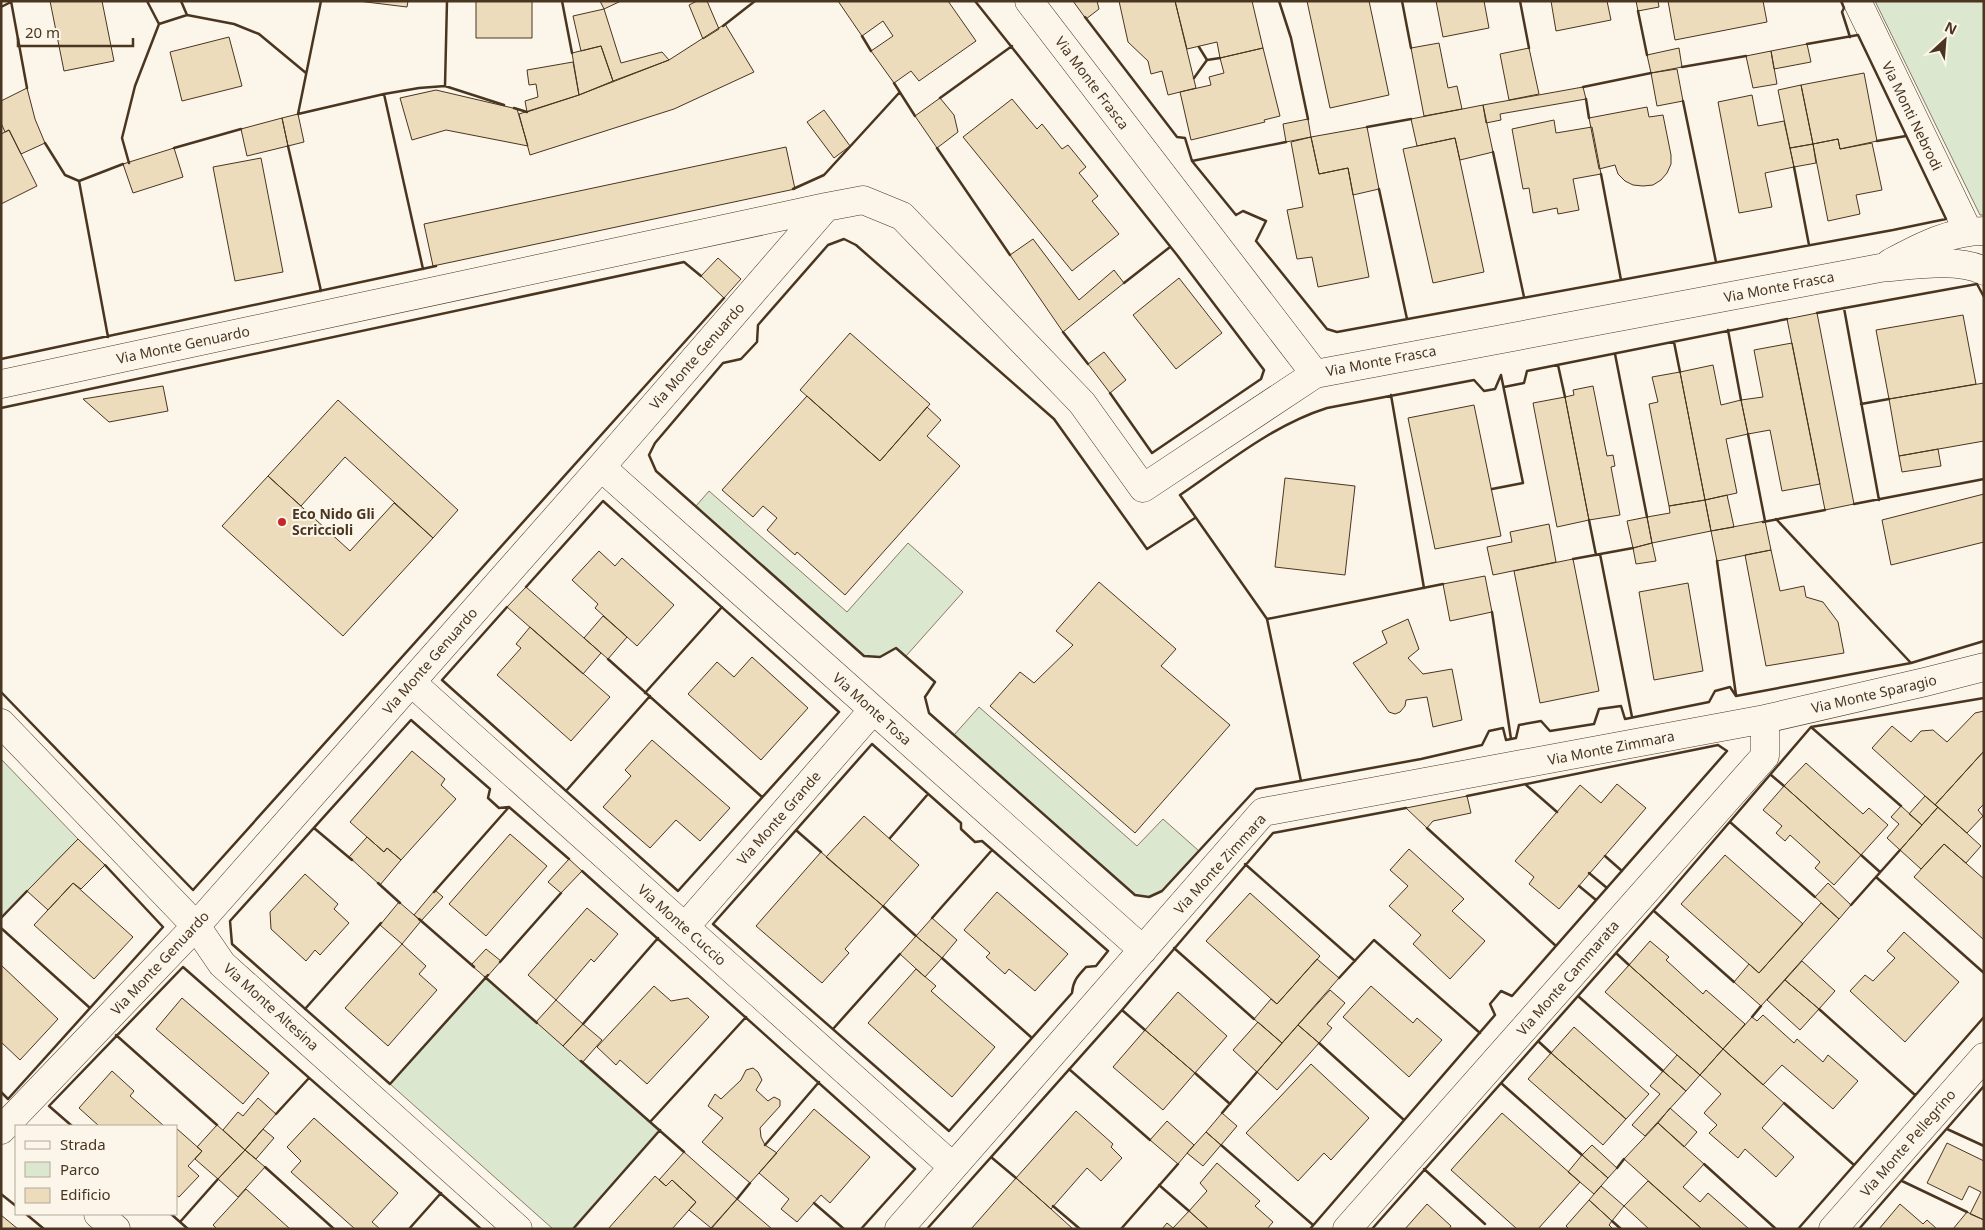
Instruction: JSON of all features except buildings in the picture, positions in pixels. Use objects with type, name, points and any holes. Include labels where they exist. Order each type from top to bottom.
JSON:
[{"type":"street","name":"Via Monte Frasca","points":[[1029,1],[1315,374],[1880,268]]},
{"type":"street","name":"Via Monti Nebrodi","points":[[1857,1],[1976,231]]},
{"type":"street","points":[[826,207],[863,200],[902,216],[1082,403],[1143,488],[1315,374]]},
{"type":"street","name":"Via Monte Genuardo","points":[[1,384],[826,207]]},
{"type":"street","name":"Via Monte Genuardo","points":[[1,1131],[196,926],[602,468],[826,207]]},
{"type":"street","points":[[1880,268],[1935,240],[1976,231]]},
{"type":"street","points":[[1880,268],[1947,263],[1977,267],[1984,271]]},
{"type":"street","name":"Via Monte Tosa","points":[[602,468],[1143,950]]},
{"type":"street","name":"Via Monte Sparagio","points":[[1765,719],[1984,667]]},
{"type":"street","name":"Via Monte Cuccio","points":[[411,682],[953,1166]]},
{"type":"street","name":"Via Monte Grande","points":[[685,927],[873,710]]},
{"type":"street","name":"Via Monte Zimmara","points":[[899,1229],[1263,812],[1765,719]]},
{"type":"street","name":"Via Monte Cammarata","points":[[1347,1229],[1765,756],[1765,719]]},
{"type":"street","name":"Via Monte Altesina","points":[[1,723],[196,926],[222,964],[518,1229]]},
{"type":"street","name":"Via Monte Pellegrino","points":[[1833,1229],[1984,1057]]},
{"type":"street","points":[[1,1131],[15,1144]]},
{"type":"street","points":[[99,1215],[116,1229]]},
{"type":"green space","points":[[1875,1],[1984,1],[1984,215],[1980,215]]},
{"type":"green space","points":[[709,491],[847,612],[908,543],[963,592],[906,656],[896,648],[880,657],[864,656],[696,506]]},
{"type":"green space","points":[[979,707],[1137,846],[1163,819],[1199,851],[1162,891],[1149,897],[1135,895],[954,735]]},
{"type":"green space","points":[[1,759],[78,839],[1,918]]},
{"type":"green space","points":[[486,978],[660,1130],[573,1229],[553,1229],[390,1084]]},
{"type":"wall","points":[[11,1],[27,88]]},
{"type":"wall","points":[[147,1],[159,24]]},
{"type":"wall","points":[[181,1],[187,15]]},
{"type":"wall","points":[[321,1],[298,114],[384,94],[445,86],[504,105]]},
{"type":"wall","points":[[445,86],[447,1]]},
{"type":"wall","points":[[562,1],[572,53]]},
{"type":"wall","points":[[723,26],[755,1]]},
{"type":"wall","points":[[975,1],[1177,255],[1264,370],[1261,379],[1152,453],[1110,393]]},
{"type":"wall","points":[[1279,1],[1291,38],[1308,119]]},
{"type":"wall","points":[[1402,1],[1411,48]]},
{"type":"wall","points":[[1520,1],[1529,48]]},
{"type":"wall","points":[[1841,1],[1844,8],[1842,12],[1850,37]]},
{"type":"wall","points":[[1,7],[11,2]]},
{"type":"wall","points":[[1638,11],[1647,55]]},
{"type":"wall","points":[[129,163],[122,138],[135,86],[159,24],[187,15],[234,24],[259,34],[306,73]]},
{"type":"wall","points":[[1085,17],[1177,137],[1185,138],[1192,161],[1236,215],[1243,211],[1266,221],[1256,241],[1327,329],[1337,332],[1946,219],[1858,35],[1807,44]]},
{"type":"wall","points":[[862,36],[871,51]]},
{"type":"wall","points":[[940,98],[1012,46]]},
{"type":"wall","points":[[1199,47],[1207,60]]},
{"type":"wall","points":[[1682,67],[1746,56]]},
{"type":"wall","points":[[1194,78],[1207,60],[1220,58]]},
{"type":"wall","points":[[1583,87],[1651,73]]},
{"type":"wall","points":[[894,83],[915,116]]},
{"type":"wall","points":[[793,189],[824,175],[899,93]]},
{"type":"wall","points":[[384,94],[423,269]]},
{"type":"wall","points":[[1586,99],[1589,118]]},
{"type":"wall","points":[[1683,101],[1716,262]]},
{"type":"wall","points":[[514,108],[527,112]]},
{"type":"wall","points":[[1367,127],[1411,119]]},
{"type":"wall","points":[[174,148],[241,129]]},
{"type":"wall","points":[[1877,141],[1906,136]]},
{"type":"wall","points":[[1192,161],[1286,142]]},
{"type":"wall","points":[[45,143],[65,175],[79,181],[123,164]]},
{"type":"wall","points":[[288,146],[321,291]]},
{"type":"wall","points":[[937,148],[1010,255]]},
{"type":"wall","points":[[1493,152],[1524,297]]},
{"type":"wall","points":[[1794,167],[1809,245]]},
{"type":"wall","points":[[1601,174],[1621,280]]},
{"type":"wall","points":[[79,181],[108,337]]},
{"type":"wall","points":[[1379,189],[1407,319]]},
{"type":"wall","points":[[1195,518],[1147,549],[1054,419],[856,245],[844,239],[828,245],[758,325],[757,342],[741,359],[723,363],[655,443],[649,455],[656,471],[864,656],[880,657],[896,648],[935,682],[925,697],[929,713],[1135,895],[1149,897],[1162,891],[1256,789],[1421,759],[1482,745],[1489,731],[1503,728],[1506,740],[1516,738],[1519,725],[1541,721],[1550,731],[1594,724],[1599,709],[1621,706],[1625,719],[1709,702],[1715,691],[1730,687],[1736,696],[1911,663],[1984,641]]},
{"type":"wall","points":[[1124,283],[1170,247]]},
{"type":"wall","points":[[1,408],[684,262],[701,276]]},
{"type":"wall","points":[[1,359],[436,266]]},
{"type":"wall","points":[[1817,313],[1977,284],[1984,297]]},
{"type":"wall","points":[[1,692],[193,890],[724,298]]},
{"type":"wall","points":[[1844,308],[1879,500]]},
{"type":"wall","points":[[1504,387],[1524,383],[1527,371],[1787,319]]},
{"type":"wall","points":[[1728,330],[1741,400]]},
{"type":"wall","points":[[1063,332],[1088,364]]},
{"type":"wall","points":[[1674,342],[1680,372]]},
{"type":"wall","points":[[1615,354],[1647,517]]},
{"type":"wall","points":[[1558,365],[1565,397]]},
{"type":"wall","points":[[1301,781],[1267,619],[1180,495],[1251,446],[1307,415],[1327,408],[1474,380],[1484,391],[1495,389],[1501,375],[1523,483],[1492,489]]},
{"type":"wall","points":[[1391,395],[1424,588]]},
{"type":"wall","points":[[1861,404],[1889,399]]},
{"type":"wall","points":[[1748,434],[1765,521]]},
{"type":"wall","points":[[1854,504],[1984,479]]},
{"type":"wall","points":[[507,607],[442,680],[678,891],[839,712],[603,501],[526,587]]},
{"type":"wall","points":[[1763,522],[1825,510]]},
{"type":"wall","points":[[1776,519],[1911,663]]},
{"type":"wall","points":[[1589,520],[1596,555]]},
{"type":"wall","points":[[1573,559],[1633,548]]},
{"type":"wall","points":[[1600,554],[1632,717]]},
{"type":"wall","points":[[1717,561],[1736,695]]},
{"type":"wall","points":[[1267,619],[1443,584]]},
{"type":"wall","points":[[645,693],[722,607]]},
{"type":"wall","points":[[1492,612],[1511,739]]},
{"type":"wall","points":[[608,659],[762,797]]},
{"type":"wall","points":[[566,791],[650,696]]},
{"type":"wall","points":[[1372,1229],[1662,901],[1811,727],[1984,698]]},
{"type":"wall","points":[[488,975],[390,1084],[232,944],[230,921],[411,720],[490,789],[488,798],[499,808],[509,807],[569,859]]},
{"type":"wall","points":[[1811,727],[1901,806]]},
{"type":"wall","points":[[872,744],[961,823],[961,829],[975,842],[982,841],[1108,951],[1096,966],[1086,967],[1075,981],[1072,993],[949,1131],[713,924],[872,744]]},
{"type":"wall","points":[[1310,1229],[1495,1015],[1490,1004],[1501,991],[1512,996],[1727,751],[1718,745],[1467,796]]},
{"type":"wall","points":[[1771,775],[1784,786]]},
{"type":"wall","points":[[1525,784],[1557,812]]},
{"type":"wall","points":[[890,838],[928,794]]},
{"type":"wall","points":[[434,892],[509,807]]},
{"type":"wall","points":[[927,1229],[1122,1010],[1273,833],[1406,808]]},
{"type":"wall","points":[[1730,822],[1815,897]]},
{"type":"wall","points":[[314,828],[352,860]]},
{"type":"wall","points":[[1427,828],[1556,946]]},
{"type":"wall","points":[[797,831],[821,852]]},
{"type":"wall","points":[[932,918],[992,850]]},
{"type":"wall","points":[[1851,905],[1900,850]]},
{"type":"wall","points":[[1861,855],[1880,872]]},
{"type":"wall","points":[[1605,856],[1622,871]]},
{"type":"wall","points":[[1245,864],[1355,961]]},
{"type":"wall","points":[[1,1092],[8,1099],[163,927],[105,865]]},
{"type":"wall","points":[[582,871],[915,1169],[861,1229]]},
{"type":"wall","points":[[1589,873],[1607,888]]},
{"type":"wall","points":[[1876,877],[1984,973]]},
{"type":"wall","points":[[378,883],[400,903]]},
{"type":"wall","points":[[1579,886],[1596,900]]},
{"type":"wall","points":[[1,918],[27,891]]},
{"type":"wall","points":[[500,962],[561,893]]},
{"type":"wall","points":[[883,906],[916,936]]},
{"type":"wall","points":[[1654,911],[1734,982]]},
{"type":"wall","points":[[419,919],[474,967]]},
{"type":"wall","points":[[305,1009],[381,923]]},
{"type":"wall","points":[[1,928],[90,1008]]},
{"type":"wall","points":[[583,1024],[658,938]]},
{"type":"wall","points":[[1339,978],[1374,940],[1480,1033]]},
{"type":"wall","points":[[1174,948],[1254,1019]]},
{"type":"wall","points":[[1616,953],[1629,965]]},
{"type":"wall","points":[[833,1029],[900,954]]},
{"type":"wall","points":[[942,958],[1032,1038]]},
{"type":"wall","points":[[71,1125],[49,1106],[183,967],[481,1229]]},
{"type":"wall","points":[[485,977],[537,1023]]},
{"type":"wall","points":[[1578,996],[1663,1071]]},
{"type":"wall","points":[[1752,1017],[1761,1006]]},
{"type":"wall","points":[[1819,1009],[1915,1095]]},
{"type":"wall","points":[[1122,1010],[1145,1030]]},
{"type":"wall","points":[[650,1122],[746,1017]]},
{"type":"wall","points":[[1798,1229],[1984,1017]]},
{"type":"wall","points":[[116,1035],[217,1125]]},
{"type":"wall","points":[[1538,1041],[1551,1053]]},
{"type":"wall","points":[[1319,1043],[1404,1120]]},
{"type":"wall","points":[[581,1061],[684,1152]]},
{"type":"wall","points":[[1069,1069],[1150,1140]]},
{"type":"wall","points":[[1222,1113],[1257,1072]]},
{"type":"wall","points":[[1195,1073],[1230,1104]]},
{"type":"wall","points":[[276,1114],[309,1078]]},
{"type":"wall","points":[[765,1145],[819,1082]]},
{"type":"wall","points":[[1501,1083],[1582,1155]]},
{"type":"wall","points":[[1859,1229],[1984,1086]]},
{"type":"wall","points":[[1784,1103],[1854,1165]]},
{"type":"wall","points":[[1947,1129],[1984,1146]]},
{"type":"wall","points":[[573,1229],[660,1130]]},
{"type":"wall","points":[[1221,1145],[1313,1225]]},
{"type":"wall","points":[[991,1157],[1016,1178]]},
{"type":"wall","points":[[1617,1168],[1624,1159]]},
{"type":"wall","points":[[1121,1229],[1178,1164]]},
{"type":"wall","points":[[1704,1164],[1776,1229]]},
{"type":"wall","points":[[265,1167],[334,1229]]},
{"type":"wall","points":[[1424,1169],[1485,1224]]},
{"type":"wall","points":[[180,1222],[218,1179]]},
{"type":"wall","points":[[1902,1181],[1967,1212]]},
{"type":"wall","points":[[737,1199],[750,1183]]},
{"type":"wall","points":[[1159,1185],[1189,1211]]},
{"type":"wall","points":[[409,1229],[441,1193]]},
{"type":"wall","points":[[1,1194],[15,1205]]},
{"type":"wall","points":[[814,1203],[844,1229]]},
{"type":"wall","points":[[1053,1206],[1080,1229]]},
{"type":"wall","points":[[27,1215],[44,1229]]},
{"type":"wall","points":[[172,1215],[188,1229]]},
{"type":"wall","points":[[1612,1221],[1621,1229]]},
{"type":"place","name":"Eco Nido Gli Scriccioli","points":[[282,522]]}]
